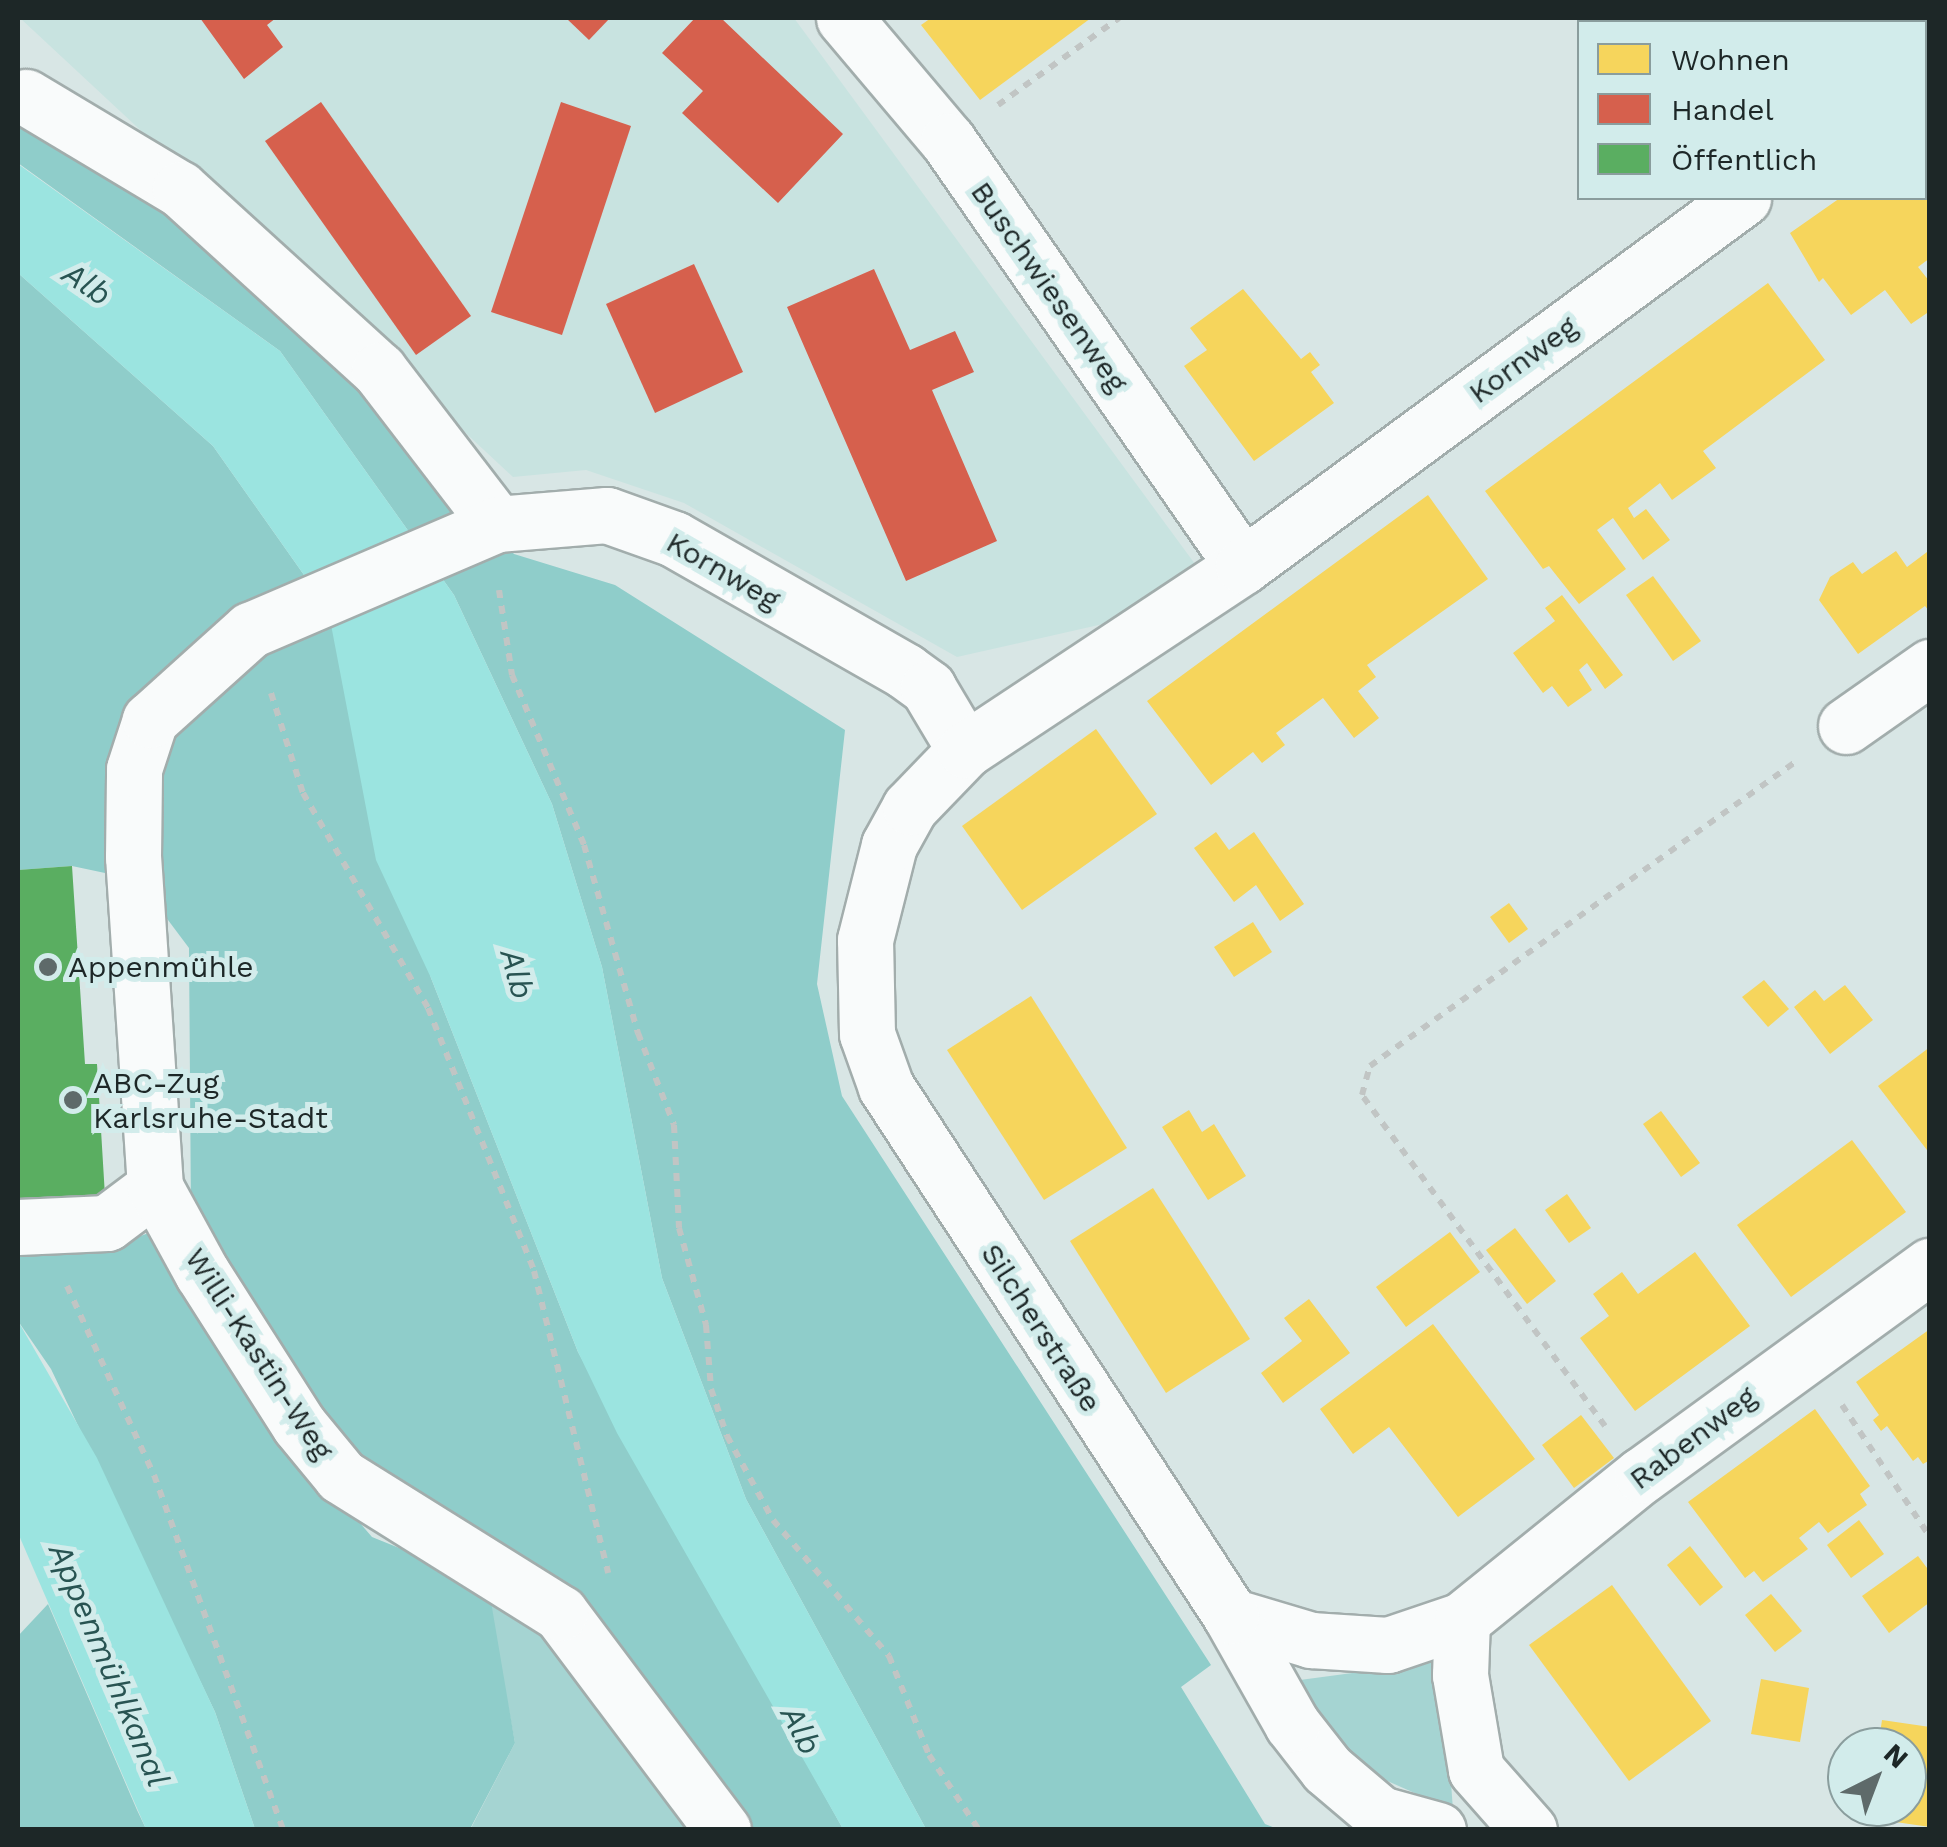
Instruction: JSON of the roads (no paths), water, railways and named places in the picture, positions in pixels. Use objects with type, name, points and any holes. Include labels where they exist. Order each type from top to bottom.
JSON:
[{"type":"street","name":"Buschwiesenweg","points":[[844,18],[948,140],[1243,566]]},
{"type":"street","points":[[26,97],[180,189],[379,370],[476,534]]},
{"type":"street","name":"Kornweg","points":[[156,1187],[133,857],[134,769],[150,720],[269,621],[476,534],[607,516],[674,539],[905,671],[928,688],[965,750],[1243,566],[1740,200]]},
{"type":"street","points":[[1846,726],[1930,667]]},
{"type":"street","name":"Silcherstraße","points":[[965,750],[910,807],[889,845],[865,940],[867,1034],[913,1133],[1231,1616],[1292,1724],[1327,1769],[1380,1814],[1438,1830]]},
{"type":"street","points":[[29,1227],[107,1223],[156,1187]]},
{"type":"street","name":"Willi-Kastin-Weg","points":[[156,1187],[299,1425],[341,1476],[560,1612],[723,1830]]},
{"type":"street","name":"Rabenweg","points":[[1231,1616],[1311,1640],[1351,1644],[1388,1644],[1462,1620],[1642,1476],[1930,1266]]},
{"type":"street","points":[[1462,1620],[1460,1675],[1476,1770],[1529,1830]]},
{"type":"water","name":"Alb","points":[[18,164],[280,351],[454,595],[552,804],[602,967],[662,1278],[746,1499],[926,1829],[843,1829],[617,1433],[578,1352],[431,978],[376,860],[328,609],[213,446],[18,273]]},
{"type":"water","name":"Appenmühlkanal","points":[[18,1321],[97,1458],[215,1712],[255,1829],[146,1829],[18,1533]]},
{"type":"place","name":"Appenmühle","points":[[48,967]]},
{"type":"place","name":"ABC-Zug Karlsruhe-Stadt","points":[[73,1100]]}]
